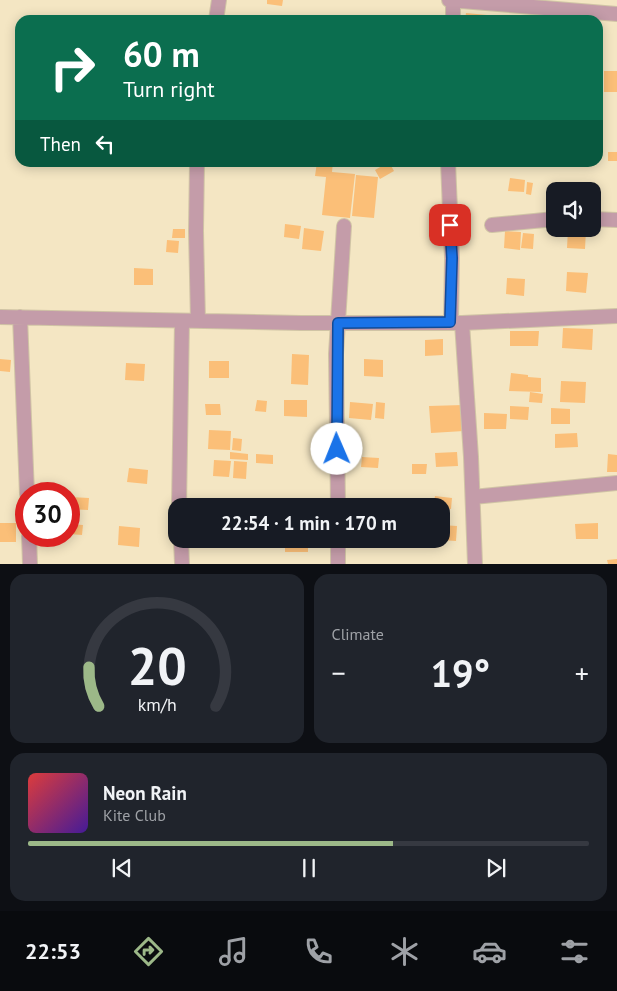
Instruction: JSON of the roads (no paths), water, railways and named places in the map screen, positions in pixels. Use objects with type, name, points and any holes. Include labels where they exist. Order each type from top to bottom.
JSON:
[{"type":"street","points":[[217,15],[219,0]]},
{"type":"street","points":[[449,0],[617,14]]},
{"type":"street","points":[[453,0],[453,15]]},
{"type":"street","points":[[197,167],[198,321]]},
{"type":"street","points":[[448,167],[456,323],[473,497],[475,564]]},
{"type":"street","points":[[601,219],[617,220]]},
{"type":"street","points":[[492,225],[546,220]]},
{"type":"street","points":[[338,498],[336,363],[344,226]]},
{"type":"street","points":[[0,317],[338,323],[456,323],[617,316]]},
{"type":"street","points":[[20,317],[27,482]]},
{"type":"street","points":[[179,498],[182,320]]},
{"type":"street","points":[[473,497],[617,483]]},
{"type":"street","points":[[29,547],[30,564]]},
{"type":"street","points":[[181,548],[182,564]]},
{"type":"street","points":[[338,548],[338,564]]}]
